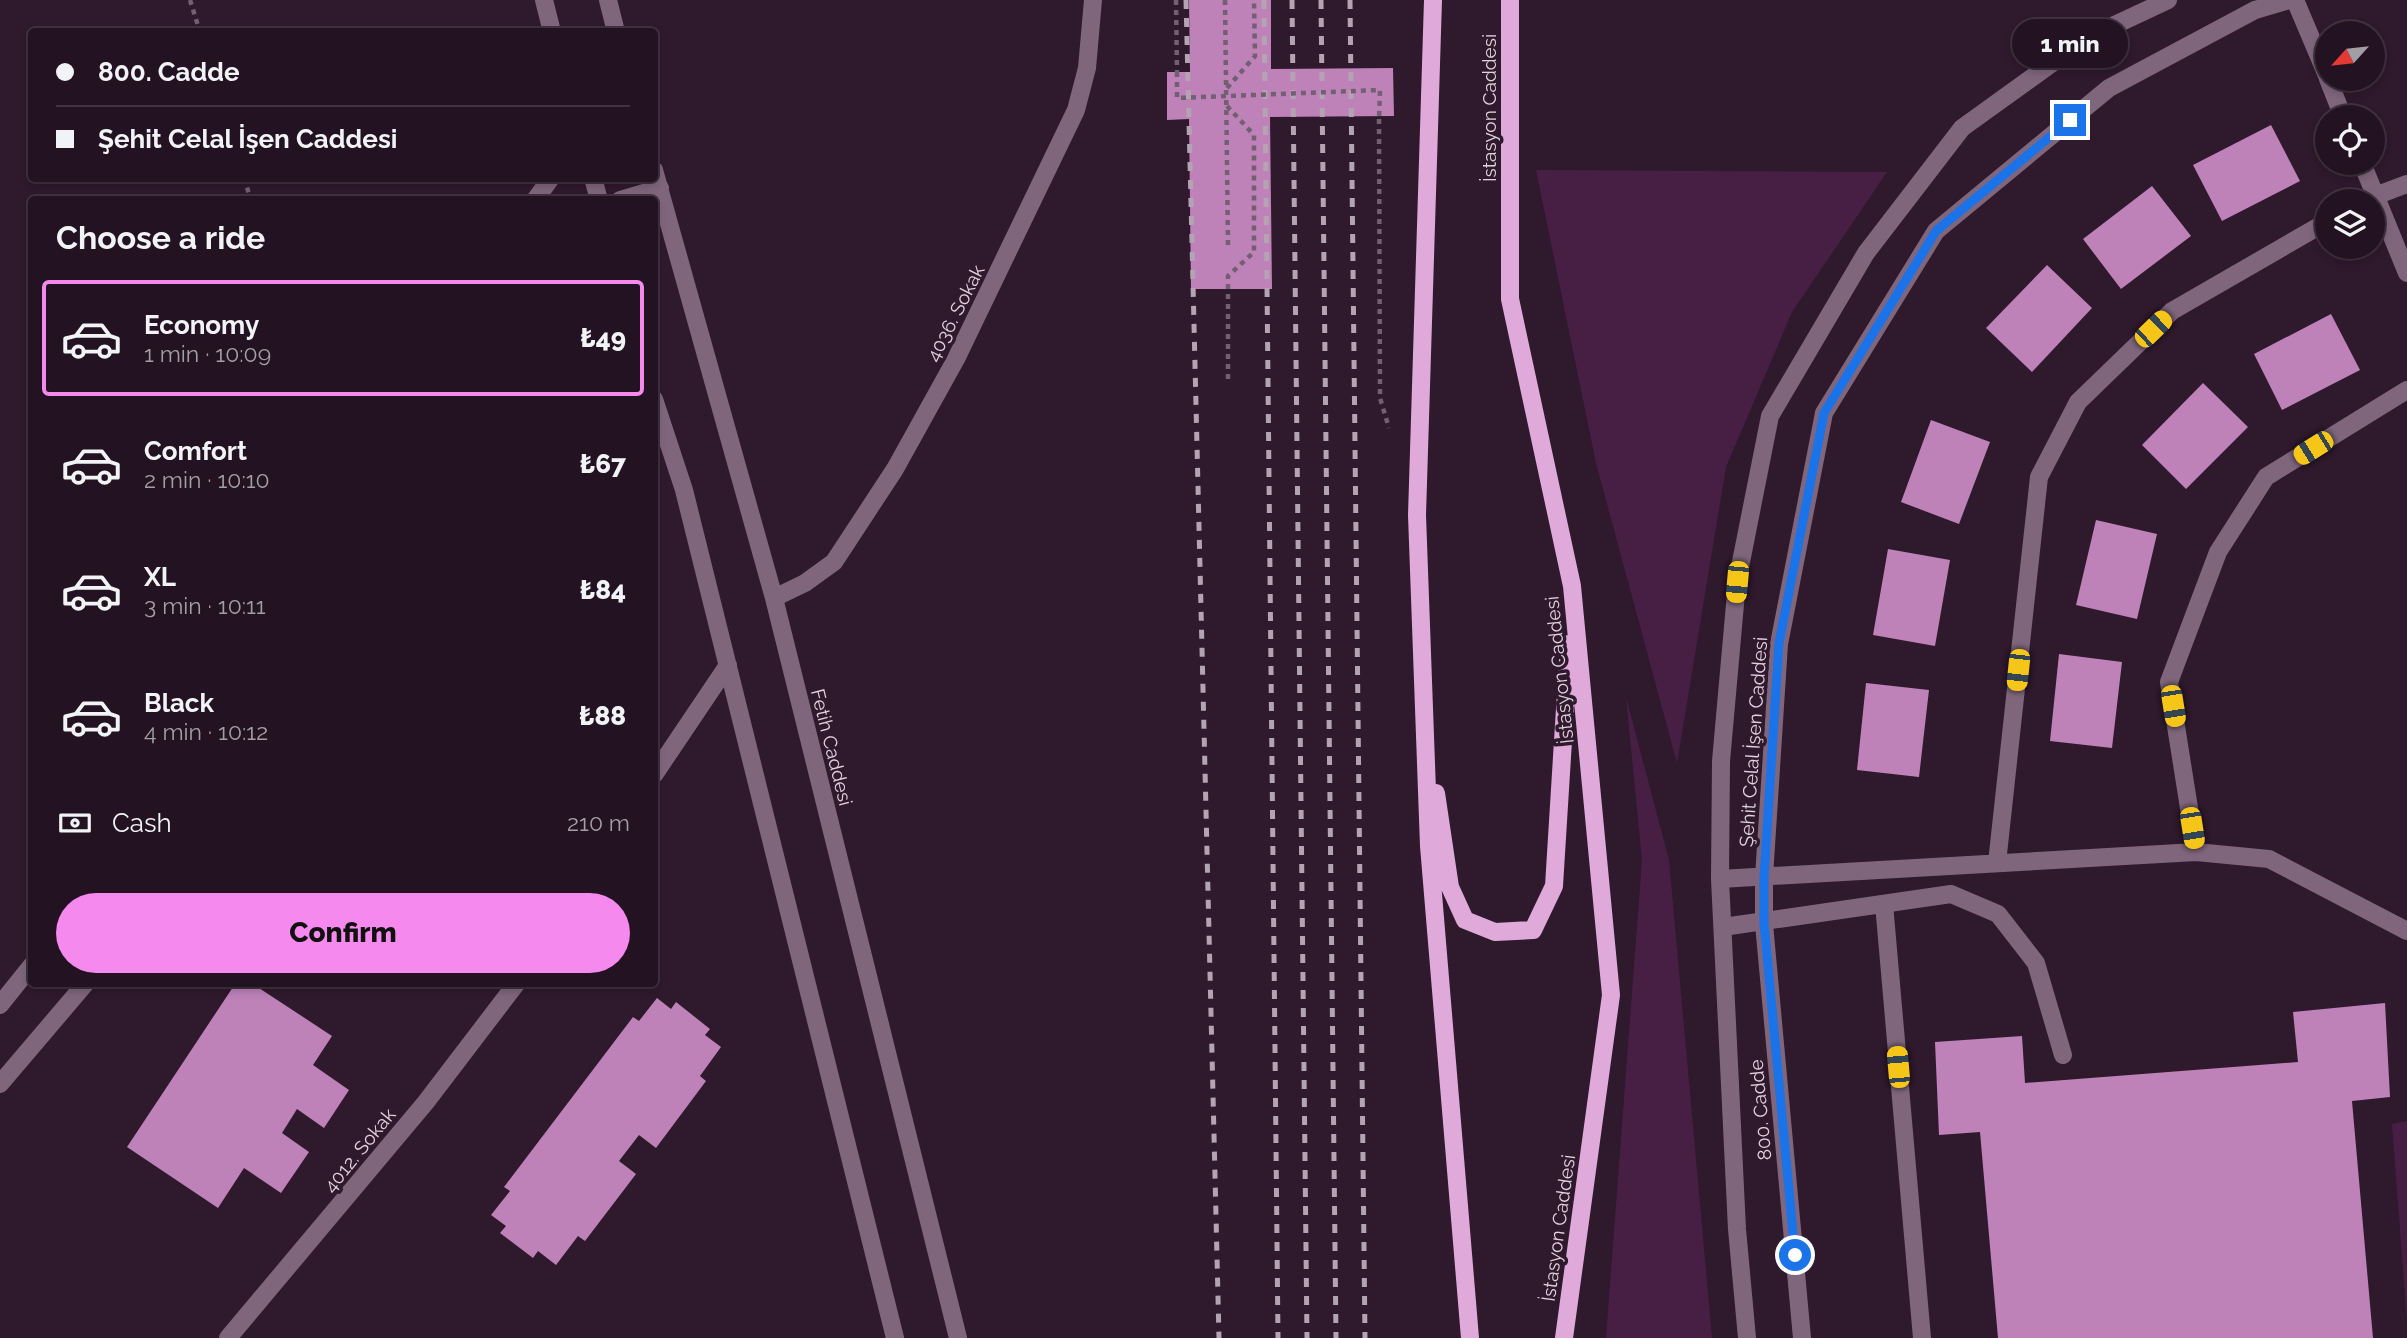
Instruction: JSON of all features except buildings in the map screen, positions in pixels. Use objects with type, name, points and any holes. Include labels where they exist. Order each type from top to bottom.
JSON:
[{"type":"main road","points":[[1433,0],[1417,515],[1429,846],[1470,1338]]},
{"type":"main road","name":"İstasyon Caddesi","points":[[1510,0],[1510,299],[1572,586],[1611,995],[1563,1338]]},
{"type":"main road","points":[[1424,727],[1450,887],[1465,920],[1495,932],[1534,930],[1554,886],[1572,586]]},
{"type":"street","points":[[544,0],[551,28]]},
{"type":"street","points":[[608,0],[615,28]]},
{"type":"street","name":"4036. Sokak","points":[[774,598],[805,583],[834,562],[895,469],[956,359],[1076,110],[1087,68],[1093,0]]},
{"type":"street","name":"Şehit Celal İşen Caddesi","points":[[1720,879],[1721,761],[1737,582],[1770,416],[1866,253],[1962,128],[2087,38],[2135,7],[2168,0]]},
{"type":"street","name":"Şehit Celal İşen Caddesi","points":[[1764,877],[1779,643],[1824,413],[1936,231],[2109,88],[2255,10],[2289,0]]},
{"type":"street","points":[[2295,0],[2315,48]]},
{"type":"street","name":"Fetih Caddesi","points":[[658,182],[706,362],[774,598],[958,1338]]},
{"type":"street","points":[[2385,191],[2407,184]]},
{"type":"street","points":[[633,196],[660,188]]},
{"type":"street","points":[[1997,863],[2039,477],[2078,402],[2172,311],[2315,228]]},
{"type":"street","points":[[2385,230],[2407,273]]},
{"type":"street","points":[[2196,852],[2169,682],[2218,552],[2266,477],[2407,390]]},
{"type":"street","points":[[658,411],[684,490],[895,1338]]},
{"type":"street","points":[[658,769],[728,665]]},
{"type":"street","points":[[1720,879],[2196,852],[2269,859],[2407,931]]},
{"type":"street","name":"800. Cadde","points":[[1764,877],[1764,923],[1802,1338]]},
{"type":"street","name":"800. Cadde","points":[[1720,879],[1737,1229],[1747,1338]]},
{"type":"street","points":[[1723,927],[1951,894],[1998,914],[2036,963],[2063,1055]]},
{"type":"street","points":[[1884,904],[1922,1338]]},
{"type":"street","points":[[0,1005],[28,970]]},
{"type":"street","points":[[0,1084],[82,987]]},
{"type":"street","name":"4012. Sokak","points":[[228,1338],[426,1102],[514,987]]},
{"type":"path","points":[[190,0],[199,28]]},
{"type":"path","points":[[1175,0],[1177,98],[1380,90],[1380,398],[1392,437]]},
{"type":"path","points":[[1225,0],[1228,246]]},
{"type":"path","points":[[1227,88],[1255,56],[1254,0]]},
{"type":"path","points":[[1227,106],[1254,135],[1255,252],[1228,276],[1228,382]]},
{"type":"shaded area","points":[[1536,170],[1887,172],[1792,312],[1726,467],[1677,763],[1596,463]]},
{"type":"shaded area","points":[[1626,697],[1669,860],[1712,1338],[1606,1338],[1642,860]]},
{"type":"shaded area","points":[[2407,1121],[2407,1321],[2392,1124]]},
{"type":"railway","points":[[1186,0],[1219,1338]]},
{"type":"railway","points":[[1264,0],[1278,1338]]},
{"type":"railway","points":[[1292,0],[1307,1338]]},
{"type":"railway","points":[[1321,0],[1336,1338]]},
{"type":"railway","points":[[1350,0],[1365,1338]]},
{"type":"route","points":[[1795,1255],[1764,923],[1764,877],[1779,643],[1824,413],[1936,231],[2070,120]]}]
